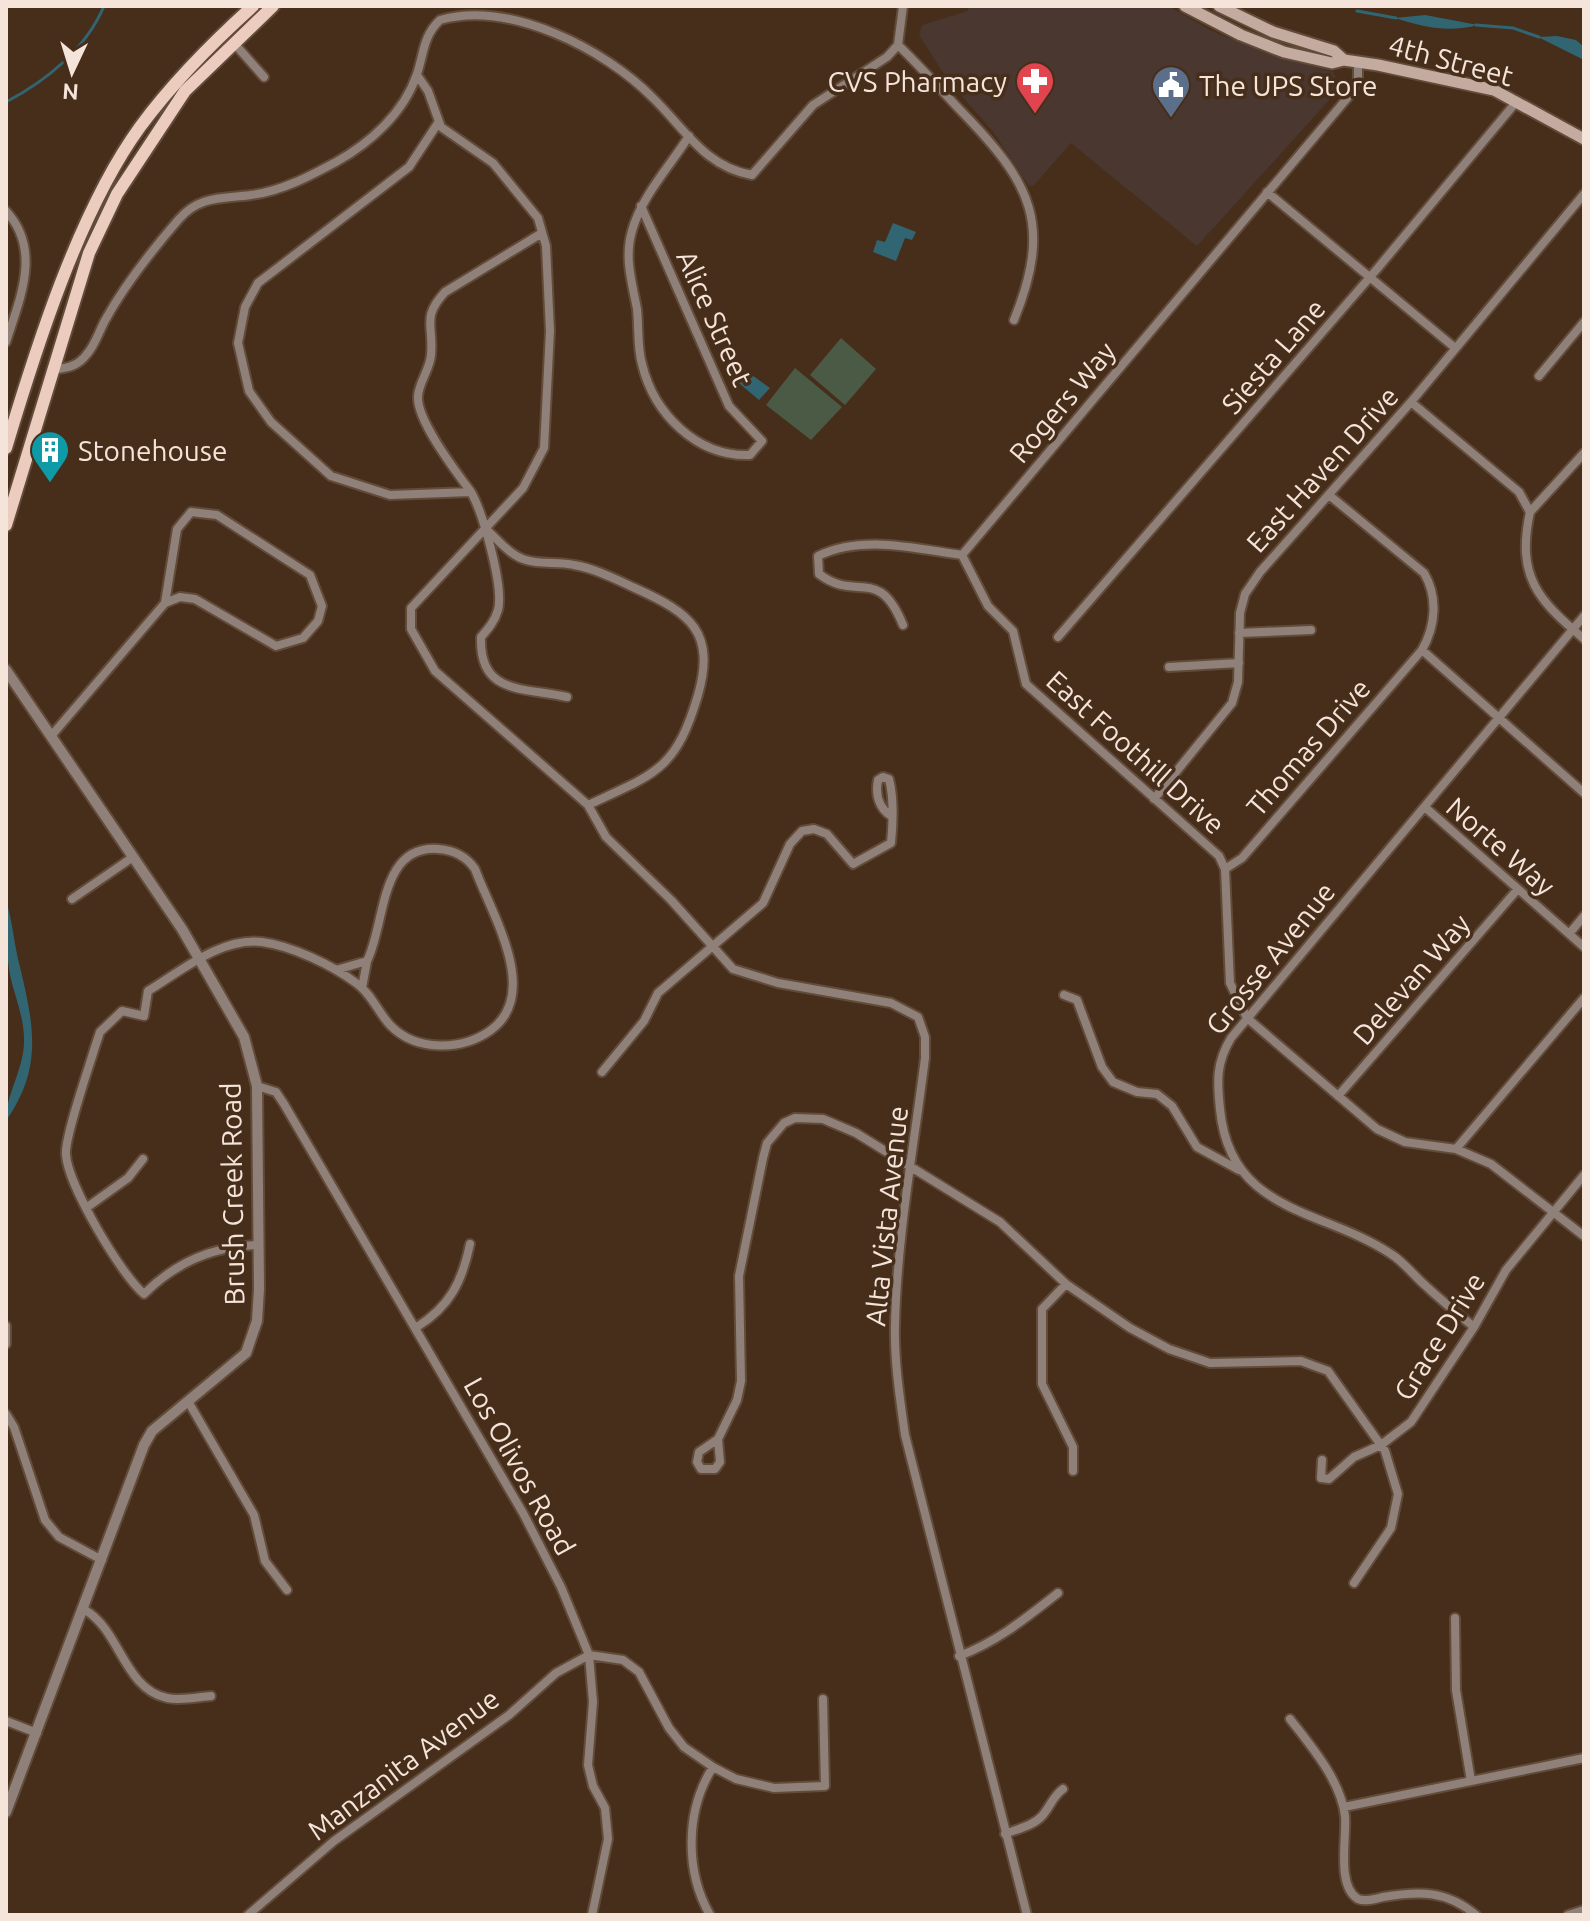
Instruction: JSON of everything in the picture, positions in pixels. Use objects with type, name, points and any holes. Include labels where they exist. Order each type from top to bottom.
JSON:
[{"type":"main road","points":[[6,525],[89,253],[117,194],[185,91],[253,6]]},
{"type":"main road","points":[[6,448],[35,352],[105,186],[139,129],[175,84],[230,36],[273,6]]},
{"type":"main road","name":"4th Street","points":[[1185,6],[1266,46],[1332,63],[1344,60],[1358,62],[1494,90],[1584,139]]},
{"type":"main road","name":"4th Street","points":[[1219,6],[1273,32],[1334,51],[1344,60]]},
{"type":"street","points":[[56,369],[73,366],[87,354],[108,315],[156,248],[188,211],[209,199],[251,195],[294,184],[372,138],[390,120],[417,75],[429,29],[440,20],[475,11],[515,16],[607,58],[639,84],[717,165],[752,175],[813,105],[887,57],[898,45],[903,6]]},
{"type":"street","points":[[230,36],[264,77]]},
{"type":"street","points":[[898,45],[991,142],[1013,169],[1029,202],[1034,252],[1030,279],[1014,320]]},
{"type":"street","name":"Rogers Way","points":[[962,555],[1349,96],[1357,85],[1358,62]]},
{"type":"street","points":[[417,75],[428,91],[438,123],[493,163],[523,196],[538,218],[542,233],[445,292],[434,304],[428,321],[431,355],[417,397],[438,444],[471,492],[487,530],[499,606],[495,620],[481,637],[484,669],[495,680],[515,689],[567,697]]},
{"type":"street","name":"Siesta Lane","points":[[1058,637],[1370,277],[1517,101]]},
{"type":"street","points":[[438,123],[409,167],[258,283],[245,307],[238,343],[249,391],[263,412],[305,455],[331,476],[390,495],[471,492]]},
{"type":"street","name":"Alice Street","points":[[641,206],[729,406],[762,441],[750,455],[735,456],[715,450],[684,432],[664,415],[641,363],[641,338],[627,267],[631,233],[641,206],[689,136]]},
{"type":"street","points":[[1267,192],[1454,347]]},
{"type":"street","name":"East Haven Drive","points":[[1154,799],[1232,703],[1245,594],[1260,572],[1411,402],[1584,194]]},
{"type":"street","points":[[6,211],[20,231],[27,258],[23,290],[6,342]]},
{"type":"street","name":"Alta Vista Avenue","points":[[542,233],[550,331],[544,448],[523,488],[411,608],[411,629],[435,671],[588,805],[606,837],[671,900],[710,948],[733,969],[747,975],[891,1003],[918,1017],[925,1037],[925,1058],[897,1268],[895,1314],[900,1399],[905,1435],[959,1656],[1027,1915]]},
{"type":"street","points":[[1539,376],[1584,322]]},
{"type":"street","points":[[1411,402],[1519,492],[1530,512],[1527,567],[1530,582],[1549,610],[1584,639]]},
{"type":"street","points":[[1530,512],[1584,453]]},
{"type":"street","points":[[1329,495],[1424,573],[1433,588],[1433,610],[1431,634],[1422,650],[1584,793]]},
{"type":"street","points":[[52,735],[165,603],[180,597],[195,599],[276,646],[303,638],[318,621],[322,606],[310,575],[217,515],[191,512],[177,529],[165,603]]},
{"type":"street","points":[[487,530],[525,560],[571,564],[595,570],[670,604],[684,613],[702,640],[700,687],[688,728],[675,753],[646,778],[588,805]]},
{"type":"street","points":[[903,625],[892,599],[883,591],[828,581],[819,574],[818,556],[830,550],[901,544],[962,555]]},
{"type":"street","name":"East Foothill Drive","points":[[962,555],[988,606],[1013,631],[1026,684],[1219,856],[1225,869],[1230,983],[1247,1018],[1377,1129],[1405,1142],[1456,1149],[1491,1164],[1554,1209],[1584,1236]]},
{"type":"street","name":"Grosse Avenue","points":[[1474,1327],[1392,1254],[1275,1201],[1243,1173],[1226,1140],[1216,1077],[1220,1057],[1247,1018],[1584,616]]},
{"type":"street","points":[[1239,633],[1311,630]]},
{"type":"street","name":"Thomas Drive","points":[[1225,869],[1242,858],[1422,650]]},
{"type":"street","points":[[1169,667],[1239,663]]},
{"type":"street","name":"Brush Creek Road","points":[[6,670],[133,857],[199,959],[244,1037],[257,1086],[259,1245],[257,1321],[250,1346],[231,1369],[152,1431],[144,1445],[85,1610],[6,1812]]},
{"type":"street","name":"Norte Way","points":[[1426,808],[1584,947]]},
{"type":"street","points":[[602,1072],[644,1021],[658,993],[763,903],[790,844],[802,831],[814,829],[827,834],[853,864],[862,863],[891,843],[891,816]]},
{"type":"street","points":[[259,1245],[229,1245],[207,1252],[158,1280],[144,1294],[131,1283],[86,1208],[65,1155],[100,1032],[122,1011],[144,1016],[148,991],[199,959],[236,942],[252,941],[278,946],[336,970],[362,988],[401,1035],[439,1046],[453,1046],[490,1030],[509,1011],[514,999],[515,976],[475,869],[468,859],[454,851],[423,850],[401,861],[394,870],[362,988]]},
{"type":"street","points":[[72,899],[133,857]]},
{"type":"street","name":"Delevan Way","points":[[1338,1096],[1517,890]]},
{"type":"street","points":[[1569,934],[1584,916]]},
{"type":"street","points":[[336,970],[367,961]]},
{"type":"street","points":[[1064,995],[1077,1000],[1102,1067],[1113,1082],[1137,1092],[1157,1094],[1172,1106],[1197,1147],[1243,1173]]},
{"type":"street","points":[[1456,1149],[1584,998]]},
{"type":"street","name":"Los Olivos Road","points":[[257,1086],[276,1092],[284,1104],[417,1327],[523,1513],[561,1587],[589,1655],[593,1702],[588,1765],[593,1786],[605,1808],[608,1839],[592,1915]]},
{"type":"street","points":[[718,1439],[737,1400],[741,1381],[739,1276],[763,1158],[776,1131],[795,1118],[823,1119],[856,1133],[1000,1222],[1066,1284],[1130,1328],[1188,1358],[1226,1364],[1301,1361],[1328,1371],[1381,1445],[1395,1478],[1397,1512],[1386,1538],[1354,1583]]},
{"type":"street","points":[[86,1208],[128,1178],[143,1159]]},
{"type":"street","name":"Grace Drive","points":[[1322,1460],[1321,1478],[1329,1479],[1354,1457],[1381,1445],[1411,1422],[1474,1327],[1506,1270],[1584,1175]]},
{"type":"street","points":[[417,1327],[440,1312],[455,1292],[470,1244]]},
{"type":"street","points":[[1066,1284],[1042,1309],[1042,1384],[1073,1447],[1073,1471]]},
{"type":"street","points":[[6,1326],[6,1344]]},
{"type":"street","points":[[189,1403],[254,1515],[265,1561],[287,1590]]},
{"type":"street","points":[[6,1414],[14,1427],[45,1520],[59,1537],[102,1560]]},
{"type":"street","points":[[959,1656],[985,1646],[1011,1630],[1058,1593]]},
{"type":"street","points":[[85,1610],[98,1618],[137,1680],[148,1690],[168,1698],[211,1696]]},
{"type":"street","points":[[1455,1618],[1456,1690],[1471,1781]]},
{"type":"street","points":[[589,1655],[623,1660],[639,1672],[669,1728],[684,1747],[736,1779],[774,1788],[825,1786],[823,1699]]},
{"type":"street","name":"Manzanita Avenue","points":[[248,1915],[334,1841],[509,1715],[556,1673],[589,1655]]},
{"type":"street","points":[[1290,1719],[1313,1748],[1344,1807],[1347,1883],[1356,1897],[1365,1900],[1407,1893],[1437,1893],[1453,1898],[1476,1915]]},
{"type":"street","points":[[6,1721],[37,1733]]},
{"type":"street","points":[[1344,1807],[1584,1758]]},
{"type":"street","points":[[710,1915],[702,1900],[691,1859],[698,1799],[713,1767]]},
{"type":"street","points":[[1005,1834],[1032,1824],[1043,1815],[1053,1796],[1063,1789]]},
{"type":"street","points":[[1568,1915],[1584,1913]]},
{"type":"shaded area","points":[[968,6],[1168,6],[1212,31],[1269,54],[1333,72],[1341,87],[1197,246],[1071,143],[1034,185],[1029,186],[994,133],[948,80],[919,35],[922,25],[968,11]]},
{"type":"green space","points":[[841,338],[876,369],[845,405],[810,375]]},
{"type":"green space","points":[[795,368],[842,407],[811,440],[766,405]]},
{"type":"water","points":[[1425,15],[1478,25],[1457,29],[1436,28],[1395,18]]},
{"type":"water","points":[[1557,36],[1576,40],[1584,47],[1584,60],[1538,37]]},
{"type":"water","points":[[893,223],[916,232],[912,240],[905,238],[896,261],[873,252],[877,240],[885,242]]},
{"type":"water","points":[[741,367],[770,388],[759,400],[733,378]]},
{"type":"water","points":[[6,900],[29,1008],[32,1046],[26,1083],[6,1121],[21,1063],[24,1034],[9,966]]},
{"type":"waterway","points":[[6,102],[50,74],[76,50],[104,6]]},
{"type":"waterway","points":[[1357,11],[1396,18]]},
{"type":"waterway","points":[[1476,25],[1513,28],[1539,37]]},
{"type":"place","name":"CVS Pharmacy","points":[[1035,115]]},
{"type":"place","name":"The UPS Store","points":[[1171,119]]},
{"type":"place","name":"Stonehouse","points":[[50,484]]}]
